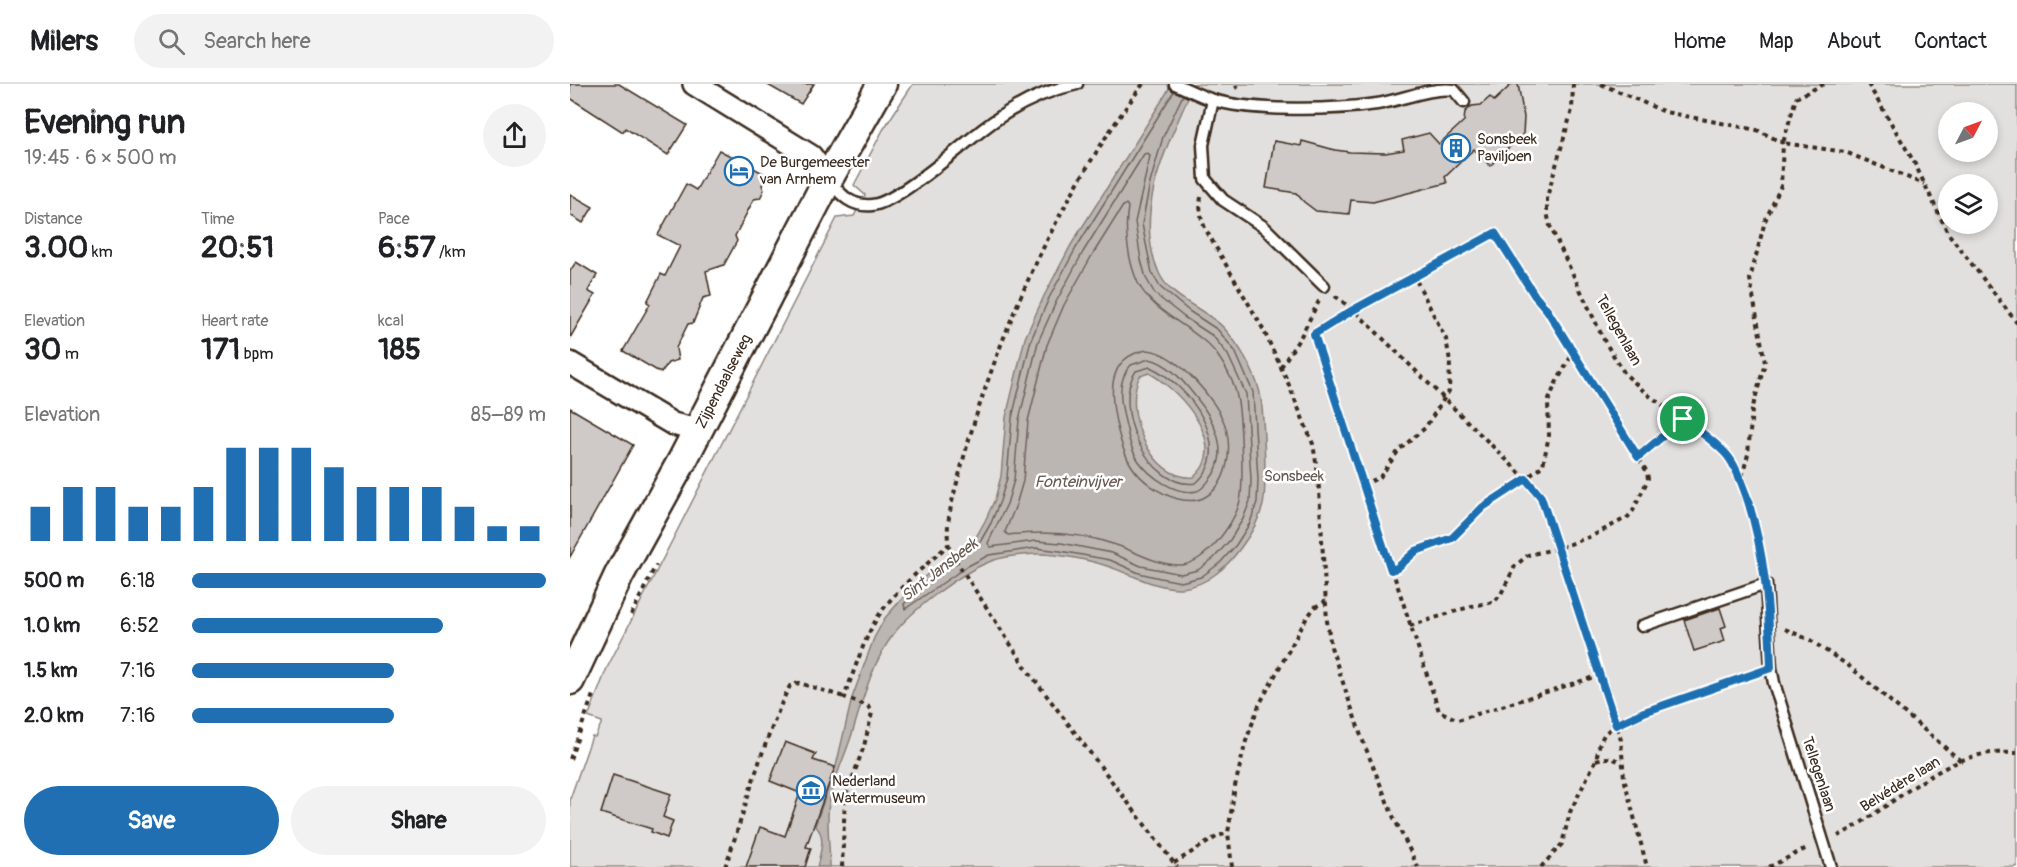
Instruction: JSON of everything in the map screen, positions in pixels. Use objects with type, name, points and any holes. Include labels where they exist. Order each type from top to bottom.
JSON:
[{"type":"main road","name":"Zijpendaalseweg","points":[[570,680],[619,575],[828,179],[882,84]]},
{"type":"street","points":[[694,84],[811,156],[828,179]]},
{"type":"street","points":[[570,363],[673,424],[697,430]]},
{"type":"lane","points":[[828,179],[844,198],[855,204],[874,205],[907,188],[1008,112],[1058,88],[1077,84]]},
{"type":"lane","points":[[1174,84],[1213,100],[1260,107],[1366,106],[1444,89],[1454,90],[1464,102]]},
{"type":"lane","points":[[1213,100],[1203,145],[1204,179],[1223,200],[1264,227],[1326,288]]},
{"type":"lane","points":[[1642,626],[1766,584]]},
{"type":"lane","name":"Tellegenlaan","points":[[1766,584],[1774,683],[1832,867]]},
{"type":"path","points":[[1143,84],[1124,110],[1060,215],[1019,301],[966,449],[951,504],[948,545],[1028,672],[1175,865],[1218,836],[1228,833]]},
{"type":"path","name":"Tellegenlaan","points":[[1573,84],[1572,110],[1547,197],[1546,212],[1550,225],[1605,342],[1618,364],[1634,383],[1705,435],[1727,455],[1741,481],[1754,520],[1766,584]]},
{"type":"path","points":[[1601,84],[1665,112],[1757,130],[1783,143],[1845,152],[1925,184]]},
{"type":"path","points":[[1741,481],[1748,454],[1752,410],[1765,363],[1750,279],[1765,221],[1781,186],[1783,143],[1796,98],[1824,84]]},
{"type":"path","points":[[1868,84],[1914,162],[1953,242],[2017,323]]},
{"type":"path","points":[[1204,179],[1200,204],[1202,221],[1214,247],[1262,327],[1313,444],[1318,474],[1331,647],[1361,736],[1392,814],[1418,867]]},
{"type":"path","points":[[1410,626],[1472,606],[1494,602],[1498,599],[1510,574],[1528,555],[1558,548],[1592,536],[1628,517],[1633,512],[1648,479],[1647,472],[1573,352],[1495,233],[1353,310],[1314,334],[1391,570],[1410,626],[1439,711],[1458,720],[1600,675]]},
{"type":"path","points":[[1363,485],[1380,477],[1399,450],[1425,428],[1449,391],[1450,362],[1446,339],[1414,276]]},
{"type":"path","points":[[1281,367],[1301,336],[1326,288],[1353,310],[1444,398],[1526,479],[1541,497],[1621,740],[1624,778],[1647,867]]},
{"type":"path","points":[[1391,570],[1397,568],[1416,551],[1452,538],[1483,507],[1543,465],[1549,435],[1548,402],[1573,352]]},
{"type":"path","points":[[1638,457],[1683,419]]},
{"type":"path","points":[[844,697],[868,634],[879,615],[910,579],[948,545]]},
{"type":"path","points":[[1232,867],[1228,833],[1238,769],[1259,705],[1305,619],[1315,607],[1326,601]]},
{"type":"path","points":[[1769,627],[1786,629],[1810,640],[1849,666],[1961,761]]},
{"type":"path","points":[[1541,867],[1562,844],[1570,812],[1596,760],[1600,742],[1605,733],[1616,725],[1644,712],[1771,668]]},
{"type":"path","points":[[725,867],[757,769],[790,686],[799,684],[844,697],[872,709],[872,719],[845,799],[842,867]]},
{"type":"path","name":"Belvédère laan","points":[[1769,867],[1803,849],[1825,842],[1849,830],[1961,761],[1984,754],[2017,753]]},
{"type":"path","points":[[1596,760],[1606,757],[1613,758],[1623,764]]},
{"type":"green space","name":"Sonsbeek","points":[[913,84],[2017,84],[2017,867],[570,867],[570,799],[592,736],[595,737],[602,722],[588,717],[607,668],[837,218],[854,216],[865,195],[854,185],[883,130]]},
{"type":"water","name":"Fonteinvijver","points":[[1171,84],[1194,84],[1157,176],[1151,201],[1149,225],[1151,249],[1164,282],[1180,297],[1224,328],[1253,373],[1259,389],[1262,412],[1265,465],[1263,505],[1257,521],[1242,546],[1223,568],[1208,579],[1191,586],[1173,588],[1163,586],[1093,562],[1063,556],[1035,554],[994,560],[978,567],[937,593],[901,625],[885,646],[873,671],[829,803],[830,867],[817,867],[822,840],[815,826],[836,766],[852,698],[874,638],[885,618],[915,584],[976,537],[985,521],[995,499],[1001,476],[1006,417],[1025,338],[1071,245]],"holes":[[[1149,373],[1182,400],[1200,426],[1207,453],[1203,466],[1194,477],[1178,475],[1164,468],[1153,456],[1138,424],[1135,390],[1140,376]]]},
{"type":"building","points":[[570,84],[619,84],[687,125],[668,155],[625,128],[623,132],[570,98]]},
{"type":"building","points":[[766,84],[814,84],[801,104]]},
{"type":"building","name":"Sonsbeek Paviljoen","points":[[1512,84],[1518,84],[1524,117],[1523,134],[1490,166],[1474,149],[1445,177],[1447,183],[1373,202],[1351,200],[1349,214],[1316,211],[1296,193],[1266,188],[1274,141],[1301,146],[1302,141],[1335,150],[1385,153],[1404,150],[1402,140],[1429,133],[1439,144],[1464,121],[1465,112],[1472,106],[1481,105],[1490,97],[1494,101]]},
{"type":"building","points":[[719,150],[767,175],[762,185],[764,190],[760,198],[754,199],[735,236],[737,241],[724,265],[706,271],[711,296],[703,298],[693,323],[688,324],[676,348],[678,360],[668,363],[661,373],[623,351],[650,304],[647,302],[661,274],[665,276],[680,246],[658,235],[686,184],[696,190]]},
{"type":"building","points":[[570,194],[593,207],[583,223],[570,215]]},
{"type":"building","points":[[576,262],[597,275],[588,291],[595,295],[570,338],[570,271]]},
{"type":"building","points":[[570,408],[633,445],[570,557]]},
{"type":"building","points":[[1720,608],[1726,626],[1721,628],[1725,641],[1694,651],[1684,620]]},
{"type":"building","points":[[785,742],[816,754],[813,760],[835,767],[806,847],[811,848],[805,867],[746,867],[760,827],[785,836],[800,793],[770,781]]},
{"type":"building","points":[[613,775],[671,794],[663,817],[673,821],[667,838],[651,832],[652,829],[601,813]]},
{"type":"place","name":"Sonsbeek Paviljoen","points":[[1456,148]]},
{"type":"place","name":"De Burgemeester van Arnhem","points":[[739,171]]},
{"type":"place","name":"Nederland Watermuseum","points":[[811,790]]},
{"type":"route","points":[[1495,233],[1535,296],[1547,310],[1638,457],[1683,419],[1727,455],[1741,481],[1754,520],[1766,584],[1771,668],[1644,712],[1616,725],[1541,497],[1526,479],[1483,507],[1452,538],[1416,551],[1397,568],[1391,570],[1314,334],[1353,310],[1495,233]]},
{"type":"water label","name":"Sint Jansbeek","points":[[939,569]]}]
